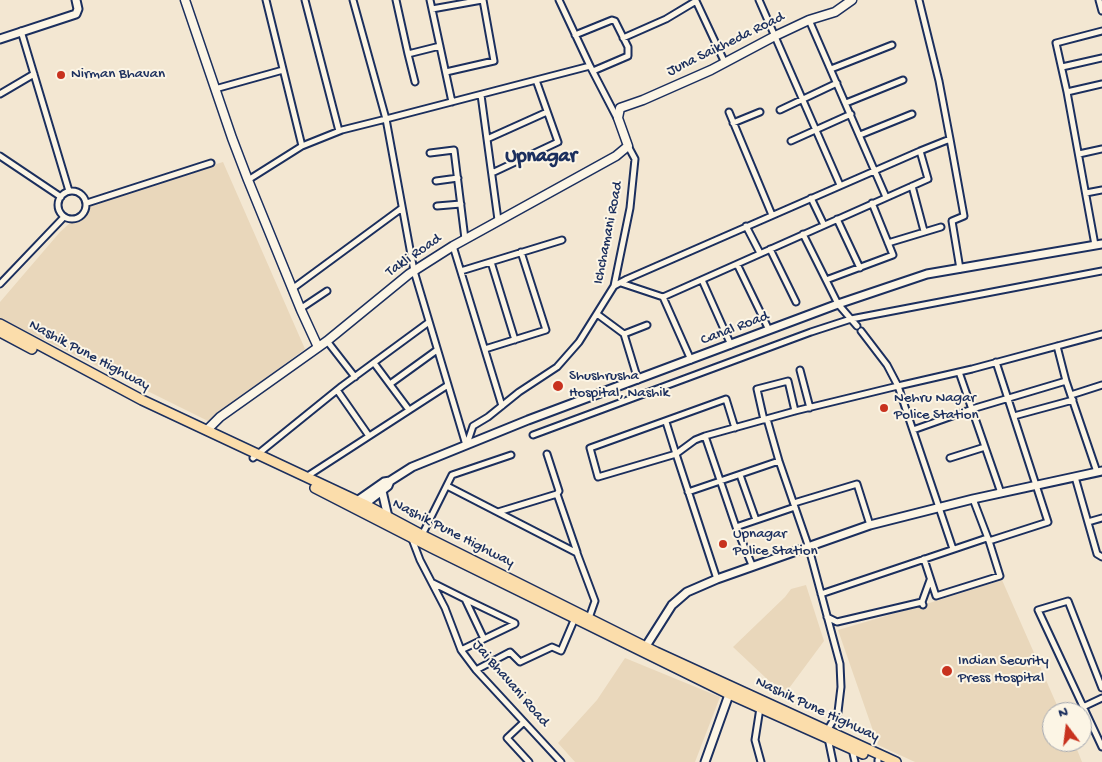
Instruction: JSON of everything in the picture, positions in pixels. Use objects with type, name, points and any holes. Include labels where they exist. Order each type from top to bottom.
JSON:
[{"type":"highway","name":"Nashik Pune Highway","points":[[0,324],[142,400],[207,430],[255,456],[357,505],[388,517],[646,646],[731,690],[760,708],[896,762]]},
{"type":"highway","name":"Nashik Pune Highway","points":[[0,332],[150,409],[305,477],[411,536],[576,618],[828,734],[852,749],[879,761]]},
{"type":"main road","points":[[185,0],[248,180],[292,289],[318,347]]},
{"type":"main road","name":"Juna Saikheda Road","points":[[618,118],[620,108],[643,100],[725,63],[809,20],[834,12],[852,0]]},
{"type":"main road","points":[[618,118],[628,146]]},
{"type":"main road","name":"Takli Road","points":[[207,430],[220,417],[327,341],[414,271],[498,220],[616,156],[628,146]]},
{"type":"street","points":[[0,39],[76,14],[78,10],[76,0]]},
{"type":"street","points":[[266,0],[302,146]]},
{"type":"street","points":[[305,0],[339,131]]},
{"type":"street","points":[[353,0],[386,118],[414,271],[466,445]]},
{"type":"street","points":[[396,0],[415,82]]},
{"type":"street","points":[[430,0],[452,102]]},
{"type":"street","points":[[432,9],[482,0],[494,61],[446,72]]},
{"type":"street","points":[[559,0],[591,69],[618,118]]},
{"type":"street","points":[[623,38],[666,19],[697,0],[725,63]]},
{"type":"street","points":[[759,0],[840,185]]},
{"type":"street","points":[[919,0],[939,81],[964,216],[952,221],[960,268]]},
{"type":"street","points":[[1099,0],[1102,11]]},
{"type":"street","points":[[248,180],[302,146],[339,131],[536,80],[591,69],[628,56],[629,50],[615,20],[575,35]]},
{"type":"street","points":[[809,20],[886,197]]},
{"type":"street","points":[[22,31],[69,191]]},
{"type":"street","points":[[1099,244],[1086,193],[1056,43],[1102,31]]},
{"type":"street","points":[[831,69],[892,45]]},
{"type":"street","points":[[408,54],[440,46]]},
{"type":"street","points":[[1062,68],[1102,58]]},
{"type":"street","points":[[215,89],[283,70]]},
{"type":"street","points":[[0,94],[34,74]]},
{"type":"street","points":[[492,173],[558,142],[536,80]]},
{"type":"street","points":[[846,103],[902,80]]},
{"type":"street","points":[[780,110],[837,83]]},
{"type":"street","points":[[1067,92],[1102,84]]},
{"type":"street","points":[[481,95],[498,220]]},
{"type":"street","points":[[487,139],[547,112]]},
{"type":"street","points":[[728,112],[772,215]]},
{"type":"street","points":[[733,123],[760,112]]},
{"type":"street","points":[[791,141],[851,114]]},
{"type":"street","points":[[860,135],[912,114]]},
{"type":"street","points":[[614,286],[746,226],[950,139]]},
{"type":"street","name":"Ichchamani Road","points":[[466,445],[473,426],[557,367],[579,342],[614,286],[630,208],[635,159],[628,146]]},
{"type":"street","points":[[430,153],[454,150],[465,239]]},
{"type":"street","points":[[1079,154],[1102,150]]},
{"type":"street","points":[[620,283],[663,297],[702,280],[928,179],[920,151]]},
{"type":"street","points":[[0,156],[61,197]]},
{"type":"street","points":[[86,203],[211,163]]},
{"type":"street","points":[[436,181],[458,178]]},
{"type":"street","points":[[912,186],[924,231]]},
{"type":"street","points":[[1086,193],[1102,190]]},
{"type":"street","points":[[69,191],[79,192],[84,196],[86,211],[81,217],[74,220],[64,217],[58,209],[61,197],[69,191]]},
{"type":"street","points":[[811,198],[824,225]]},
{"type":"street","points":[[826,280],[893,255],[872,203]]},
{"type":"street","points":[[437,206],[461,204]]},
{"type":"street","points":[[292,289],[402,208]]},
{"type":"street","points":[[0,284],[64,217]]},
{"type":"street","points":[[837,219],[860,268]]},
{"type":"street","points":[[746,226],[760,254]]},
{"type":"street","points":[[888,243],[941,227]]},
{"type":"street","points":[[803,234],[838,304],[857,326]]},
{"type":"street","points":[[461,271],[562,240]]},
{"type":"street","name":"Canal Road","points":[[357,505],[384,482],[390,481],[412,467],[838,304],[927,274],[1099,244]]},
{"type":"street","points":[[453,246],[502,406]]},
{"type":"street","points":[[770,249],[796,302]]},
{"type":"street","points":[[485,350],[546,330],[521,252]]},
{"type":"street","points":[[491,262],[515,340]]},
{"type":"street","points":[[737,264],[769,330]]},
{"type":"street","points":[[532,435],[851,319],[1102,271]]},
{"type":"street","points":[[702,280],[731,345]]},
{"type":"street","points":[[300,308],[327,291]]},
{"type":"street","points":[[663,297],[692,360]]},
{"type":"street","points":[[597,314],[624,334],[638,380]]},
{"type":"street","points":[[255,456],[374,362],[429,322]]},
{"type":"street","points":[[624,334],[647,325]]},
{"type":"street","points":[[861,331],[887,365],[898,386],[953,549]]},
{"type":"street","points":[[735,428],[726,399],[590,448],[598,477],[676,454],[695,440],[705,436],[766,420],[795,411],[959,372],[1102,334]]},
{"type":"street","points":[[327,341],[355,377]]},
{"type":"street","points":[[646,646],[672,605],[687,592],[717,578],[870,525],[973,499],[1099,471],[1066,381],[1057,346]]},
{"type":"street","points":[[390,384],[437,350]]},
{"type":"street","points":[[374,362],[409,410]]},
{"type":"street","points":[[821,594],[953,549],[1048,522],[996,362]]},
{"type":"street","points":[[800,370],[810,408]]},
{"type":"street","points":[[959,372],[1001,493]]},
{"type":"street","points":[[795,411],[788,381],[757,389],[808,545],[840,664],[841,687],[838,712],[828,734],[833,762]]},
{"type":"street","points":[[913,430],[972,409],[1066,381]]},
{"type":"street","points":[[305,477],[448,384]]},
{"type":"street","points":[[1014,416],[1102,385]]},
{"type":"street","points":[[338,390],[369,436]]},
{"type":"street","points":[[666,422],[717,578]]},
{"type":"street","points":[[705,436],[736,527],[752,565]]},
{"type":"street","points":[[950,458],[985,447]]},
{"type":"street","points":[[547,454],[559,491],[557,494],[595,601],[589,618]]},
{"type":"street","points":[[422,535],[452,475],[511,455]]},
{"type":"street","points":[[688,492],[779,461]]},
{"type":"street","points":[[740,475],[756,520]]},
{"type":"street","points":[[1075,477],[1097,554],[1102,557]]},
{"type":"street","name":"Canal Road","points":[[357,505],[382,491],[388,486],[390,481]]},
{"type":"street","points":[[736,527],[857,484],[870,525]]},
{"type":"street","points":[[447,486],[578,553]]},
{"type":"street","points":[[382,491],[388,517]]},
{"type":"street","points":[[498,512],[557,494]]},
{"type":"street","points":[[924,559],[936,596],[1000,576],[973,499]]},
{"type":"street","points":[[1088,522],[1102,518]]},
{"type":"street","name":"Jai Bhavani Road","points":[[411,536],[420,560],[445,608],[461,650],[476,670],[561,762]]},
{"type":"street","points":[[827,617],[837,622],[922,604],[931,580]]},
{"type":"street","points":[[433,583],[516,623],[461,650]]},
{"type":"street","points":[[465,599],[484,639]]},
{"type":"street","points":[[1081,702],[1038,610],[1068,601],[1102,688]]},
{"type":"street","points":[[476,670],[510,652],[520,662],[552,647],[561,651],[576,618]]},
{"type":"street","points":[[705,762],[731,690]]},
{"type":"street","points":[[760,708],[755,740],[761,762]]},
{"type":"street","points":[[524,722],[507,738],[529,762]]},
{"type":"street","points":[[1092,726],[1102,747]]},
{"type":"street","points":[[852,749],[855,762]]},
{"type":"shaded area","points":[[223,162],[305,349],[208,421],[0,318],[0,302],[60,232],[94,201]]},
{"type":"shaded area","name":"Indian Security Press Hospital","points":[[1002,580],[1056,702],[1042,702],[1042,752],[1078,752],[1082,762],[915,762],[878,745],[838,630]]},
{"type":"shaded area","points":[[806,585],[824,641],[784,695],[733,647],[791,589]]},
{"type":"shaded area","points":[[625,658],[720,697],[695,762],[575,762],[558,743],[597,700]]},
{"type":"place","name":"Nirman Bhavan","points":[[61,75]]},
{"type":"place","name":"Shushrusha Hospital, Nashik","points":[[558,386]]},
{"type":"place","name":"Nehru Nagar Police Station","points":[[884,408]]},
{"type":"place","name":"Upnagar Police Station","points":[[723,544]]},
{"type":"place","name":"Indian Security Press Hospital","points":[[947,671]]},
{"type":"district","name":"Upnagar","points":[[541,158]]}]
